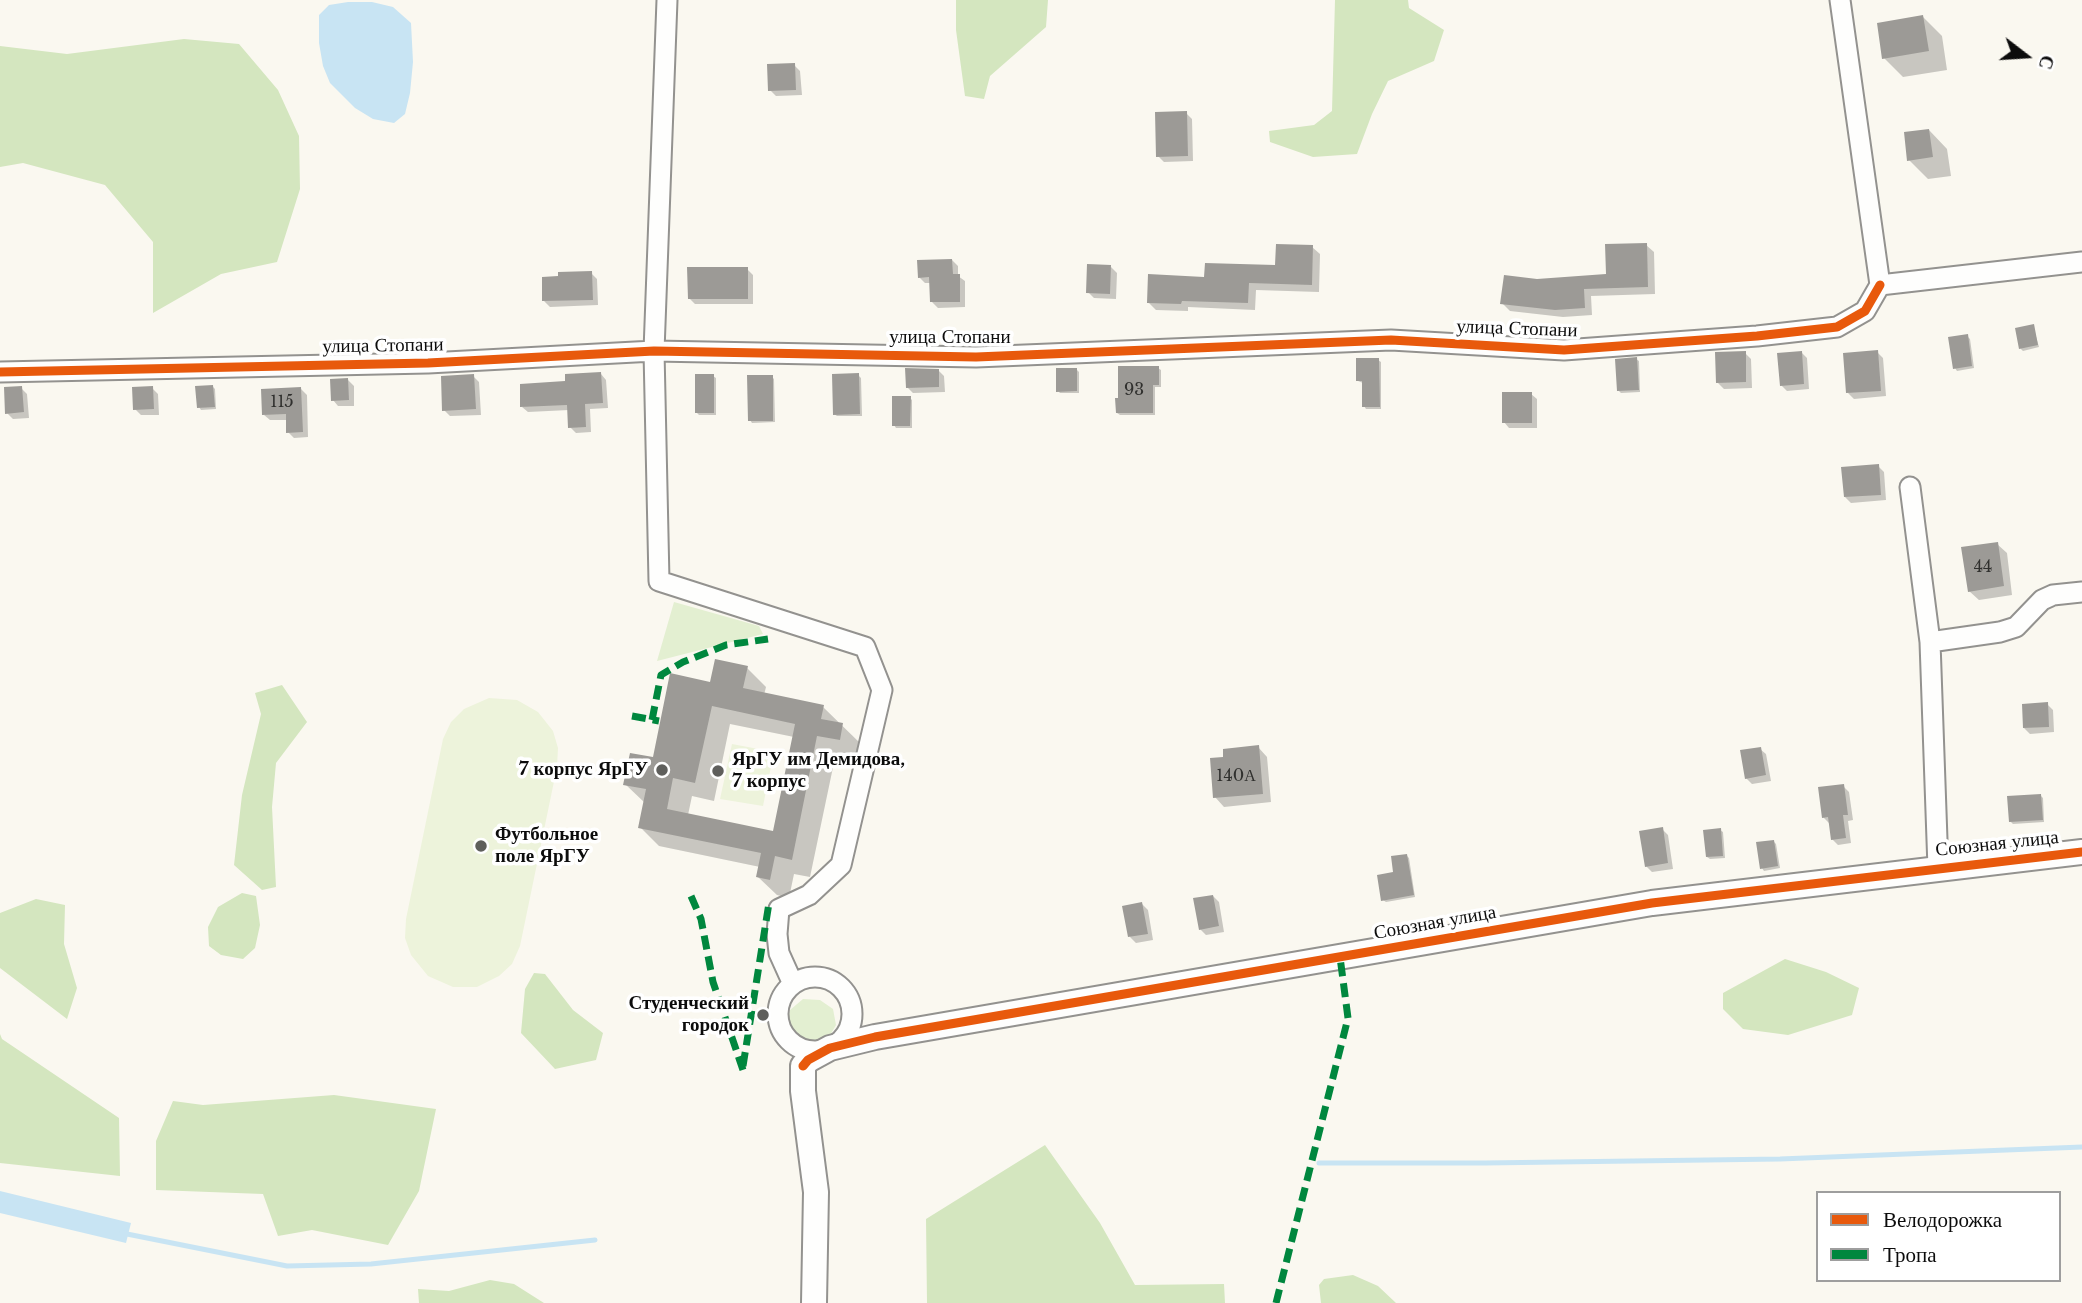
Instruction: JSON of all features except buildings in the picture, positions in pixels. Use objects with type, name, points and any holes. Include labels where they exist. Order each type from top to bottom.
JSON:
[{"type":"street","points":[[667,0],[654,351],[659,581],[865,647],[882,690],[841,865],[809,895],[779,909],[779,953],[793,984]]},
{"type":"street","points":[[1840,0],[1880,285],[2082,262]]},
{"type":"street","name":"улица Стопани","points":[[0,372],[428,363],[654,351],[976,357],[1391,340],[1564,350],[1757,336],[1837,327],[1865,311],[1880,285]]},
{"type":"street","points":[[1910,487],[1930,642],[1938,868]]},
{"type":"street","points":[[1930,642],[2000,632],[2016,627],[2042,600],[2053,595],[2082,592]]},
{"type":"street","name":"Союзная улица","points":[[799,1056],[808,1060],[830,1048],[875,1037],[1652,903],[2082,852]]},
{"type":"street","points":[[814,1303],[816,1192],[799,1056],[780,1027],[778,1015],[779,1003],[785,992],[804,978],[828,979],[839,986],[847,996],[851,1020],[847,1032],[830,1048]]},
{"type":"green space","points":[[956,0],[1048,0],[1046,27],[990,76],[984,99],[965,96],[956,30]]},
{"type":"green space","points":[[1335,0],[1408,0],[1409,8],[1444,30],[1434,61],[1388,81],[1357,154],[1313,157],[1270,142],[1269,131],[1314,125],[1332,111]]},
{"type":"green space","points":[[184,39],[239,44],[278,90],[299,136],[300,189],[277,262],[221,274],[153,313],[153,242],[105,185],[23,163],[0,167],[0,46],[67,54]]},
{"type":"green space","points":[[674,602],[759,626],[763,634],[657,661]]},
{"type":"green space","points":[[282,685],[307,722],[276,763],[272,807],[276,887],[262,890],[234,865],[242,795],[261,714],[255,693]]},
{"type":"green space","name":"Футбольное поле ЯрГУ","points":[[489,698],[517,700],[538,712],[553,731],[558,748],[557,767],[520,946],[512,964],[499,976],[477,987],[453,987],[428,976],[411,955],[405,938],[406,919],[443,739],[451,722],[464,709]]},
{"type":"green space","points":[[732,744],[774,752],[763,806],[720,799]]},
{"type":"green space","points":[[242,893],[256,896],[260,925],[255,948],[243,959],[221,955],[209,946],[208,927],[218,907]]},
{"type":"green space","points":[[36,899],[65,905],[64,944],[77,988],[67,1019],[0,968],[0,913]]},
{"type":"green space","points":[[1785,959],[1826,972],[1859,988],[1852,1015],[1788,1035],[1743,1029],[1723,1009],[1723,993]]},
{"type":"green space","points":[[534,973],[545,974],[573,1010],[603,1033],[596,1060],[555,1069],[521,1033],[525,989]]},
{"type":"green space","points":[[803,999],[820,1000],[833,1009],[836,1025],[825,1044],[807,1047],[794,1042],[787,1025],[790,1010]]},
{"type":"green space","points":[[0,1034],[2,1039],[119,1118],[120,1176],[0,1163]]},
{"type":"green space","points":[[334,1095],[436,1109],[419,1191],[388,1245],[312,1230],[278,1236],[263,1194],[156,1190],[156,1141],[173,1101],[203,1105]]},
{"type":"green space","points":[[1045,1145],[1100,1223],[1135,1285],[1224,1284],[1225,1303],[927,1303],[926,1219]]},
{"type":"green space","points":[[1353,1275],[1378,1286],[1396,1303],[1321,1303],[1319,1285],[1324,1279]]},
{"type":"green space","points":[[490,1280],[514,1284],[544,1303],[419,1303],[418,1289],[449,1291]]},
{"type":"water","points":[[372,2],[393,7],[411,23],[413,62],[410,93],[405,114],[394,123],[373,119],[355,108],[330,83],[323,66],[319,43],[319,15],[329,5]]},
{"type":"water","points":[[0,1191],[131,1223],[126,1243],[0,1213]]},
{"type":"waterway","points":[[1319,1163],[1780,1159],[2082,1147]]},
{"type":"waterway","points":[[122,1233],[287,1266],[371,1264],[595,1240]]},
{"type":"marked path","points":[[652,720],[661,675],[683,662],[726,645],[768,639]]},
{"type":"marked path","points":[[632,716],[659,721]]},
{"type":"marked path","points":[[691,896],[701,919],[713,982],[743,1070]]},
{"type":"marked path","points":[[743,1066],[769,903]]},
{"type":"marked path","points":[[1276,1303],[1348,1018],[1340,957]]},
{"type":"cycle path","points":[[0,372],[428,363],[654,351],[976,357],[1391,340],[1564,350],[1757,336],[1837,327],[1865,311],[1880,285]]},
{"type":"cycle path","points":[[803,1066],[808,1060],[830,1048],[875,1037],[1652,903],[2082,852]]},
{"type":"place","name":"7 корпус ЯрГУ","points":[[662,770]]},
{"type":"place","name":"ЯрГУ им Демидова, 7 корпус","points":[[718,771]]},
{"type":"place","name":"Футбольное поле ЯрГУ","points":[[481,846]]},
{"type":"place","name":"Студенческий городок","points":[[763,1015]]}]
